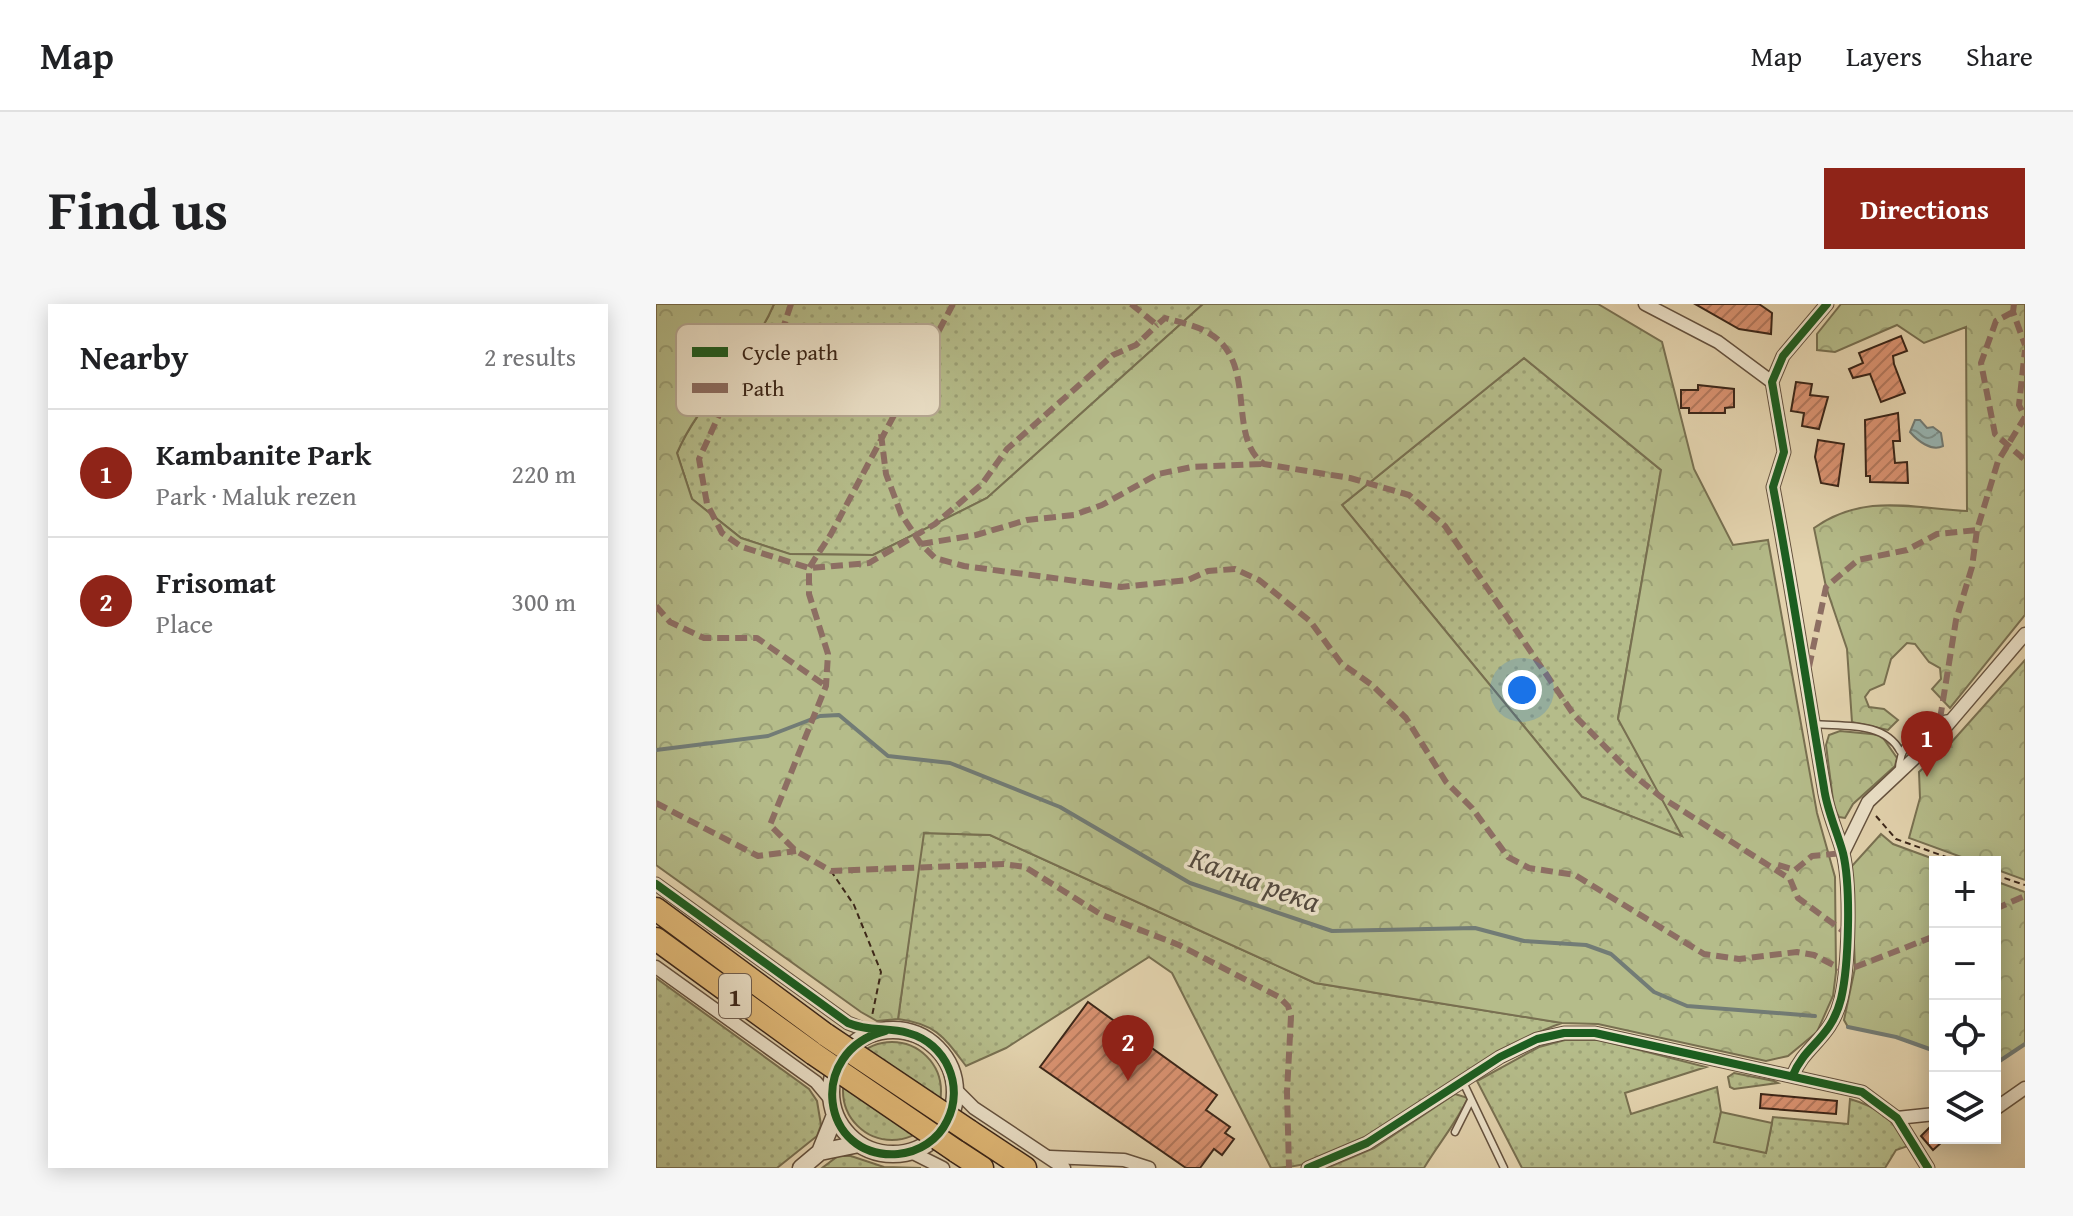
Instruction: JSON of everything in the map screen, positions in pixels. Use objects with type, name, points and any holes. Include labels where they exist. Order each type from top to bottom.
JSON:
[{"type":"highway","name":"1","points":[[656,909],[820,1044],[950,1159],[982,1168]]},
{"type":"highway","name":"1","points":[[656,939],[820,1044],[969,1131],[1025,1168]]},
{"type":"street","points":[[1645,304],[1718,342],[1772,382]]},
{"type":"street","points":[[1793,1075],[1834,1019],[1845,971],[1843,853],[1825,797],[1773,487],[1784,452],[1772,382],[1783,356],[1827,304]]},
{"type":"street","points":[[1843,853],[1868,802],[1953,718],[2025,634]]},
{"type":"street","points":[[656,884],[861,1029],[907,1032],[928,1041],[944,1057],[954,1088],[953,1108],[944,1127],[929,1142],[911,1152]]},
{"type":"street","points":[[656,967],[816,1082],[859,1144]]},
{"type":"street","points":[[820,1152],[833,1108],[834,1073],[848,1049],[859,1040],[885,1031]]},
{"type":"street","points":[[1308,1168],[1367,1143],[1537,1039],[1595,1033],[1862,1092],[1897,1118],[1928,1168]]},
{"type":"street","points":[[954,1088],[974,1108],[1064,1168]]},
{"type":"street","points":[[2001,1105],[2025,1088]]},
{"type":"street","points":[[1897,1118],[1929,1115]]},
{"type":"street","points":[[801,1168],[820,1152],[859,1144],[889,1154],[911,1152],[950,1159]]},
{"type":"street","points":[[1044,1154],[1124,1160],[1149,1168]]},
{"type":"lane","points":[[1900,751],[1931,722],[1953,718]]},
{"type":"lane","points":[[1813,724],[1877,730],[1895,742],[1900,751],[1899,773]]},
{"type":"lane","points":[[1463,1082],[1504,1168]]},
{"type":"lane","points":[[1455,1132],[1472,1099]]},
{"type":"path","points":[[1868,802],[1883,827],[1896,839],[1943,856]]},
{"type":"path","points":[[831,871],[854,905],[881,972],[872,1017],[861,1029]]},
{"type":"path","points":[[2001,877],[2025,885]]},
{"type":"green space","points":[[656,304],[774,304],[764,324],[676,324],[676,416],[698,416],[677,453],[692,499],[741,538],[790,554],[873,555],[987,498],[1203,304],[1598,304],[1662,342],[1694,469],[1733,545],[1768,540],[1817,813],[1835,877],[1836,972],[1833,996],[1817,1032],[1788,1056],[1766,1061],[1598,1024],[1562,1023],[1315,983],[990,835],[924,833],[898,1019],[877,1021],[656,865]],"holes":[[[1524,358],[1661,470],[1618,719],[1682,836],[1582,797],[1342,505]]]},
{"type":"green space","points":[[774,304],[1203,304],[987,498],[873,555],[789,554],[741,538],[692,499],[677,453],[698,416],[940,416],[940,324],[764,324]]},
{"type":"green space","points":[[1841,304],[2025,304],[2025,615],[1950,708],[1932,689],[1941,679],[1940,668],[1929,662],[1915,644],[1907,643],[1891,659],[1884,684],[1870,690],[1865,697],[1869,707],[1884,709],[1898,720],[1888,730],[1852,722],[1847,649],[1826,587],[1814,528],[1832,517],[1869,506],[1967,511],[1966,327],[1924,343],[1897,325],[1835,352],[1817,350],[1817,334]]},
{"type":"green space","points":[[1524,358],[1661,470],[1618,718],[1683,837],[1582,797],[1342,505]]},
{"type":"green space","points":[[2025,660],[2025,880],[2001,871],[2001,856],[1958,856],[1909,838],[1920,798],[1919,772],[1949,745]]},
{"type":"green space","points":[[1840,731],[1881,735],[1897,758],[1895,766],[1853,804],[1845,818],[1839,817],[1834,808],[1826,745],[1829,735]]},
{"type":"green space","points":[[923,833],[990,835],[1315,983],[1562,1023],[1526,1038],[1419,1108],[1346,1150],[1309,1163],[1271,1168],[1172,973],[1149,957],[1006,1048],[966,1066],[930,1028],[898,1019]]},
{"type":"green space","points":[[1881,834],[1893,844],[1929,857],[1929,1049],[1896,1037],[1848,1027],[1844,1020],[1855,968],[1851,867]]},
{"type":"green space","points":[[2001,883],[2025,892],[2025,1044],[2001,1060]]},
{"type":"green space","points":[[656,978],[809,1089],[817,1101],[821,1125],[817,1136],[777,1168],[656,1168]]},
{"type":"green space","points":[[1565,1040],[1600,1040],[1706,1067],[1625,1093],[1631,1114],[1717,1087],[1721,1112],[1715,1142],[1766,1152],[1773,1117],[1848,1124],[1850,1099],[1885,1116],[1908,1146],[1896,1150],[1885,1168],[1522,1168],[1477,1081],[1539,1047]]},
{"type":"green space","points":[[892,1042],[919,1050],[933,1064],[941,1091],[933,1118],[919,1132],[892,1140],[865,1132],[851,1118],[843,1091],[851,1064],[865,1050]]},
{"type":"green space","points":[[1734,1073],[1778,1083],[1734,1089],[1730,1087],[1728,1077]]},
{"type":"green space","points":[[1455,1094],[1468,1098],[1424,1168],[1327,1168],[1374,1148]]},
{"type":"green space","points":[[1721,1112],[1772,1123],[1766,1153],[1714,1142]]},
{"type":"green space","points":[[838,1156],[851,1156],[884,1167],[921,1168],[822,1168]]},
{"type":"water","points":[[1915,420],[1941,433],[1943,446],[1929,446],[1916,438],[1910,432]]},
{"type":"building","points":[[1695,304],[1759,304],[1772,313],[1771,334],[1739,329]]},
{"type":"building","points":[[1901,336],[1907,351],[1893,356],[1905,393],[1881,402],[1870,374],[1853,378],[1849,369],[1863,363],[1859,353]]},
{"type":"building","points":[[1796,382],[1812,384],[1810,395],[1828,397],[1819,429],[1802,426],[1804,413],[1791,411]]},
{"type":"building","points":[[1698,385],[1734,389],[1734,407],[1725,408],[1725,413],[1689,413],[1689,408],[1681,408],[1681,390],[1698,390]]},
{"type":"building","points":[[1898,413],[1900,441],[1893,441],[1895,463],[1907,462],[1908,483],[1870,482],[1870,476],[1866,476],[1865,420]]},
{"type":"building","points":[[1818,440],[1844,444],[1838,486],[1821,483],[1815,457]]},
{"type":"building","points":[[1088,1002],[1217,1095],[1206,1110],[1230,1127],[1225,1133],[1234,1139],[1222,1155],[1214,1149],[1200,1168],[1186,1168],[1040,1067]]},
{"type":"building","points":[[1761,1094],[1837,1101],[1836,1114],[1760,1108]]},
{"type":"building","points":[[1929,1128],[1929,1144],[1940,1144],[1933,1150],[1921,1136]]},
{"type":"waterway","name":"Кална река","points":[[656,750],[768,736],[820,716],[839,715],[888,756],[950,763],[1060,807],[1190,883],[1332,931],[1475,928],[1524,941],[1586,945],[1611,954],[1654,992],[1687,1006],[1815,1016]]},
{"type":"waterway","name":"Кална река","points":[[1848,1027],[1896,1037],[1929,1049]]},
{"type":"waterway","name":"Кална река","points":[[2001,1060],[2025,1044]]},
{"type":"marked path","points":[[784,324],[791,304]]},
{"type":"marked path","points":[[940,329],[953,304]]},
{"type":"marked path","points":[[1131,304],[1157,325],[1165,318],[1197,327],[1223,345],[1233,361],[1238,379],[1246,436],[1264,464],[1350,478],[1409,495],[1445,526],[1574,715],[1631,773],[1661,797],[1790,879],[1798,898],[1846,933]]},
{"type":"marked path","points":[[2014,304],[2013,312],[2025,345]]},
{"type":"marked path","points":[[2013,312],[1996,321],[1981,363],[1995,434],[2025,460]]},
{"type":"marked path","points":[[719,416],[699,459],[707,504],[722,533],[742,547],[809,568],[869,563],[935,524],[982,484],[1007,449],[1113,355],[1136,345],[1157,325]]},
{"type":"marked path","points":[[1940,719],[1956,620],[1972,567],[1977,530],[1998,461],[2025,417],[2019,405],[2025,350]]},
{"type":"marked path","points":[[894,416],[831,534],[809,568],[809,594],[828,654],[826,686],[770,825],[796,851],[831,871],[1004,864],[1025,867],[1102,915],[1179,945],[1279,997],[1288,1006],[1291,1016],[1287,1092],[1289,1168]]},
{"type":"marked path","points":[[881,434],[886,474],[901,514],[921,544],[935,558],[964,566],[1121,587],[1188,580],[1208,571],[1235,569],[1259,580],[1310,621],[1341,663],[1372,685],[1406,718],[1446,782],[1472,808],[1508,857],[1529,868],[1575,875],[1704,954],[1739,959],[1797,952],[1814,955],[1845,971],[1929,938]]},
{"type":"marked path","points":[[921,544],[976,535],[1027,520],[1074,515],[1102,505],[1158,474],[1192,467],[1264,464]]},
{"type":"marked path","points":[[1809,667],[1826,587],[1858,560],[1907,550],[1937,534],[1977,530]]},
{"type":"marked path","points":[[656,606],[670,622],[704,638],[757,638],[826,686]]},
{"type":"marked path","points":[[656,803],[758,856],[796,851]]},
{"type":"marked path","points":[[1778,865],[1795,870],[1812,856],[1843,853]]},
{"type":"marked path","points":[[2001,906],[2025,896]]},
{"type":"cycle path","points":[[1793,1075],[1837,1013],[1846,966],[1848,905],[1846,867],[1825,796],[1773,487],[1784,452],[1772,382],[1783,356],[1827,304]]},
{"type":"cycle path","points":[[656,884],[848,1023],[863,1028],[908,1033],[933,1046],[942,1056],[953,1080],[952,1108],[947,1121],[927,1144],[898,1154],[872,1151],[852,1140],[839,1123],[833,1102],[834,1080],[843,1060],[860,1042],[885,1031]]},
{"type":"cycle path","points":[[1308,1168],[1367,1143],[1500,1057],[1537,1039],[1564,1033],[1595,1033],[1862,1092],[1897,1118],[1928,1168]]},
{"type":"place","name":"Kambanite Park","points":[[1927,777]]},
{"type":"place","name":"Frisomat","points":[[1128,1081]]}]
